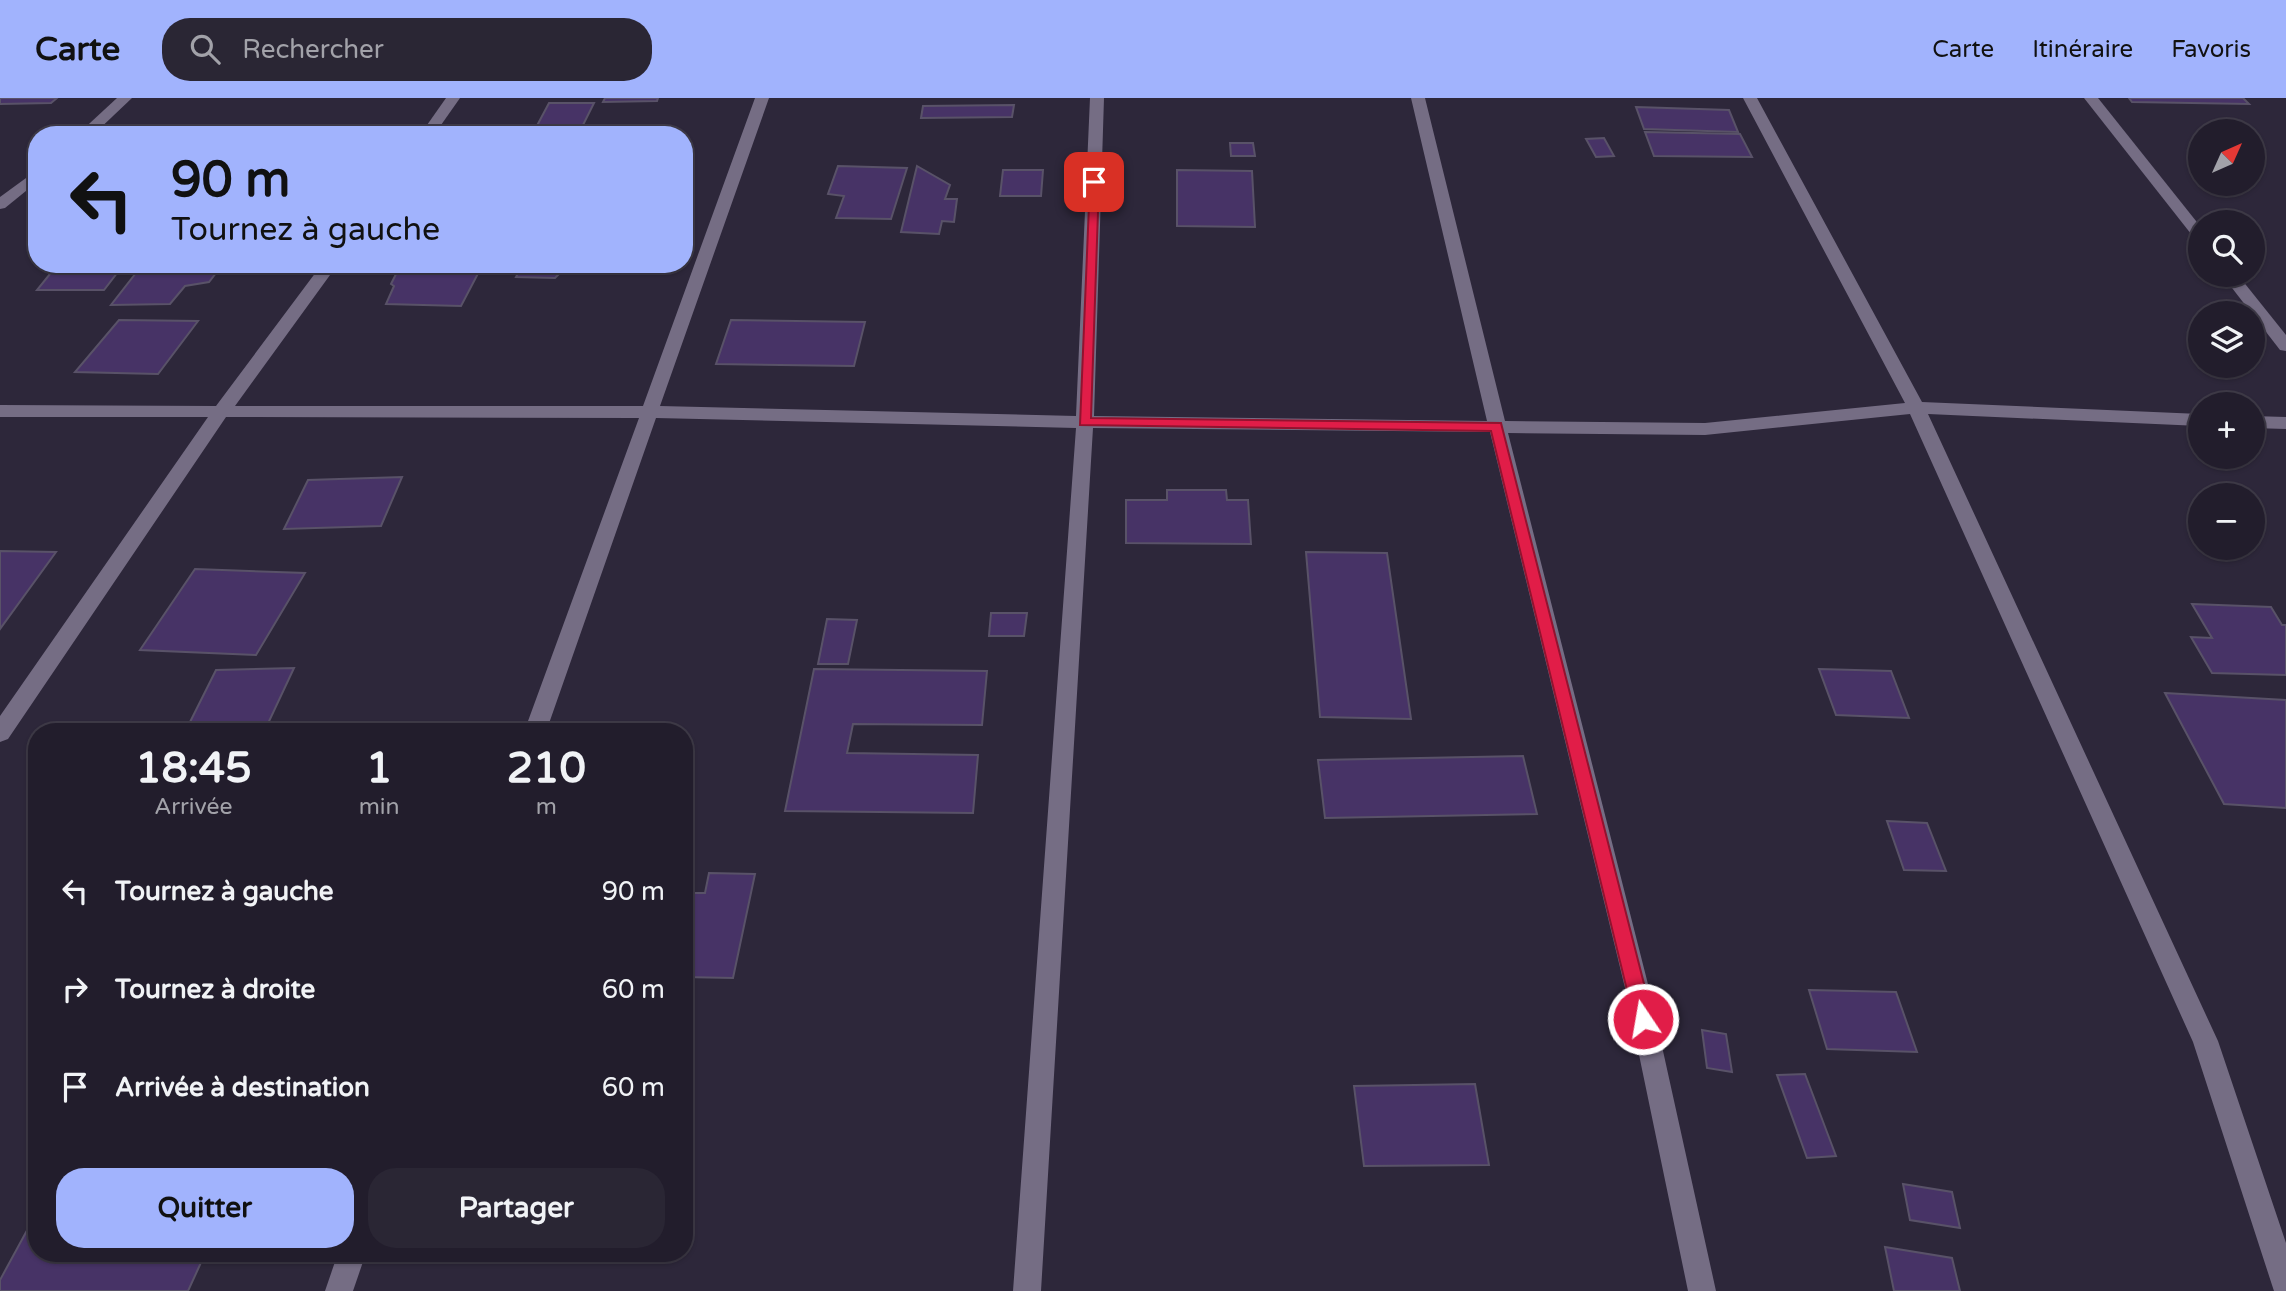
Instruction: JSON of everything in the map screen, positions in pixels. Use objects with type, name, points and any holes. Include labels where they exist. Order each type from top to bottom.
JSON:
[{"type":"street","points":[[94,126],[125,98]]},
{"type":"street","points":[[433,126],[453,98]]},
{"type":"street","points":[[539,723],[648,411],[762,98]]},
{"type":"street","points":[[1027,1291],[1085,422],[1097,98]]},
{"type":"street","points":[[1419,98],[1497,426],[1638,992],[1702,1291]]},
{"type":"street","points":[[1750,98],[1916,408],[2205,1041],[2286,1285]]},
{"type":"street","points":[[2091,98],[2188,221]]},
{"type":"street","points":[[0,205],[28,182]]},
{"type":"street","points":[[0,733],[220,412],[323,273]]},
{"type":"street","points":[[2239,287],[2286,346]]},
{"type":"street","points":[[0,411],[648,411],[1085,422],[1705,429],[1916,408],[2188,419]]},
{"type":"street","points":[[2265,422],[2286,423]]},
{"type":"street","points":[[338,1291],[349,1262]]},
{"type":"building","points":[[0,98],[57,98],[51,103],[0,104]]},
{"type":"building","points":[[605,98],[658,98],[657,101],[603,102]]},
{"type":"building","points":[[2129,98],[2243,98],[2249,104],[2132,102]]},
{"type":"building","points":[[549,103],[594,103],[582,126],[537,126]]},
{"type":"building","points":[[1014,105],[1012,117],[921,118],[923,106]]},
{"type":"building","points":[[1636,107],[1729,110],[1738,132],[1644,129]]},
{"type":"building","points":[[1645,132],[1740,134],[1752,157],[1654,156]]},
{"type":"building","points":[[1604,138],[1614,156],[1596,157],[1586,139]]},
{"type":"building","points":[[1230,143],[1253,143],[1255,156],[1231,156]]},
{"type":"building","points":[[838,166],[907,168],[891,219],[836,218],[844,196],[828,194]]},
{"type":"building","points":[[917,166],[950,185],[945,199],[957,199],[954,222],[942,221],[939,234],[901,232]]},
{"type":"building","points":[[1003,170],[1043,170],[1041,196],[1000,196]]},
{"type":"building","points":[[1177,170],[1252,171],[1255,227],[1177,226]]},
{"type":"building","points":[[51,273],[117,273],[104,290],[37,290]]},
{"type":"building","points":[[136,273],[216,273],[209,282],[185,286],[170,304],[111,305]]},
{"type":"building","points":[[396,273],[478,273],[461,306],[386,304],[394,286],[391,284]]},
{"type":"building","points":[[518,273],[560,273],[555,278],[516,277]]},
{"type":"building","points":[[119,320],[198,321],[158,374],[75,372]]},
{"type":"building","points":[[731,320],[865,322],[854,366],[716,364]]},
{"type":"building","points":[[402,477],[381,526],[284,529],[308,480]]},
{"type":"building","points":[[1167,490],[1226,490],[1227,500],[1248,500],[1251,544],[1126,543],[1126,500],[1167,500]]},
{"type":"building","points":[[0,551],[56,552],[0,629]]},
{"type":"building","points":[[1306,552],[1387,553],[1411,719],[1320,717]]},
{"type":"building","points":[[195,569],[305,573],[256,655],[140,650]]},
{"type":"building","points":[[2192,604],[2271,607],[2282,625],[2286,625],[2286,675],[2212,673],[2191,637],[2212,638]]},
{"type":"building","points":[[991,613],[1027,613],[1024,636],[989,636]]},
{"type":"building","points":[[827,619],[857,620],[848,664],[818,664]]},
{"type":"building","points":[[294,668],[268,723],[190,723],[216,670]]},
{"type":"building","points":[[814,669],[987,671],[982,725],[853,724],[847,753],[978,755],[973,813],[785,811]]},
{"type":"building","points":[[1819,669],[1891,671],[1909,718],[1836,715]]},
{"type":"building","points":[[2165,693],[2286,700],[2286,808],[2224,804]]},
{"type":"building","points":[[1523,756],[1537,814],[1325,818],[1318,760]]},
{"type":"building","points":[[1887,821],[1927,823],[1946,871],[1904,870]]},
{"type":"building","points":[[709,873],[755,874],[733,978],[693,977],[693,893],[705,893]]},
{"type":"building","points":[[1809,990],[1896,992],[1917,1052],[1827,1049]]},
{"type":"building","points":[[1702,1030],[1726,1034],[1732,1072],[1707,1068]]},
{"type":"building","points":[[1805,1074],[1836,1156],[1807,1158],[1777,1075]]},
{"type":"building","points":[[1475,1084],[1489,1165],[1364,1166],[1354,1086]]},
{"type":"building","points":[[1903,1184],[1952,1192],[1960,1228],[1910,1220]]},
{"type":"building","points":[[28,1229],[28,1262],[201,1262],[188,1291],[0,1291],[0,1280]]},
{"type":"building","points":[[1885,1247],[1952,1258],[1960,1291],[1894,1291]]},
{"type":"route","points":[[1094,182],[1085,422],[1497,426],[1643,1019]]}]
